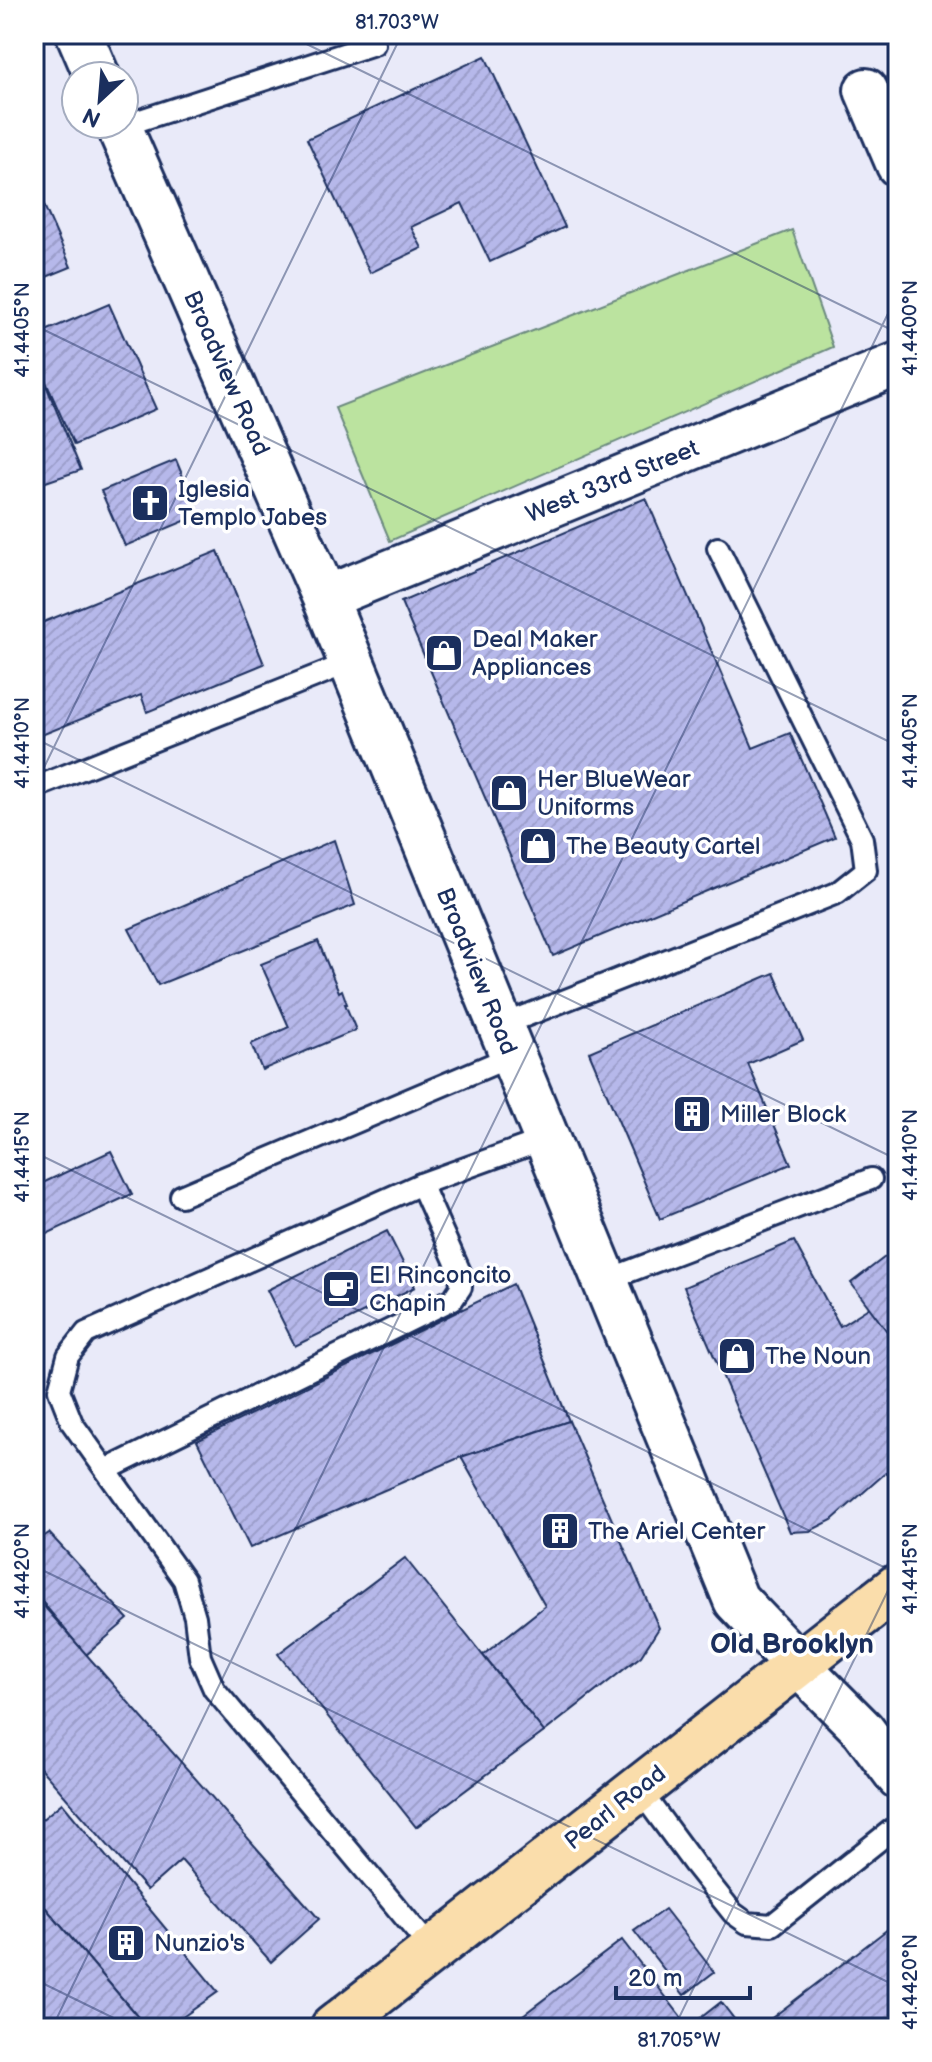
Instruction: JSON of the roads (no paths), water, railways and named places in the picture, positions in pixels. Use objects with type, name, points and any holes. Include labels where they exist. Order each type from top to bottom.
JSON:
[{"type":"main road","points":[[79,34],[90,60]]},
{"type":"main road","name":"Broadview Road","points":[[124,140],[325,598],[736,1600],[797,1664]]},
{"type":"main road","name":"Pearl Road","points":[[335,2027],[898,1586]]},
{"type":"street","points":[[866,90],[894,140]]},
{"type":"street","name":"West 33rd Street","points":[[325,598],[898,364]]},
{"type":"street","name":"Broadview Road","points":[[797,1664],[863,1730],[898,1777]]},
{"type":"lane","points":[[140,119],[374,44]]},
{"type":"lane","points":[[181,1196],[506,1041],[837,893],[866,870],[862,839],[718,548]]},
{"type":"lane","points":[[34,788],[351,662]]},
{"type":"lane","points":[[433,1951],[214,1689],[200,1657],[195,1617],[184,1580],[72,1423],[59,1390],[68,1356],[86,1333],[421,1184],[546,1139]]},
{"type":"lane","points":[[604,1281],[871,1179]]},
{"type":"lane","points":[[106,1470],[453,1299],[461,1287],[460,1272],[421,1184]]},
{"type":"lane","points":[[638,1788],[733,1913],[747,1923],[772,1925],[898,1825]]},
{"type":"place","name":"Iglesia Templo Jabes","points":[[150,503]]},
{"type":"place","name":"Deal Maker Appliances","points":[[444,653]]},
{"type":"place","name":"Her BlueWear Uniforms","points":[[509,793]]},
{"type":"place","name":"The Beauty Cartel","points":[[538,846]]},
{"type":"place","name":"Miller Block","points":[[692,1114]]},
{"type":"place","name":"El Rinconcito Chapin","points":[[341,1289]]},
{"type":"place","name":"The Noun","points":[[737,1356]]},
{"type":"place","name":"The Ariel Center","points":[[560,1531]]},
{"type":"place","name":"Nunzio's","points":[[126,1943]]},
{"type":"district","name":"Old Brooklyn","points":[[792,1643]]}]
